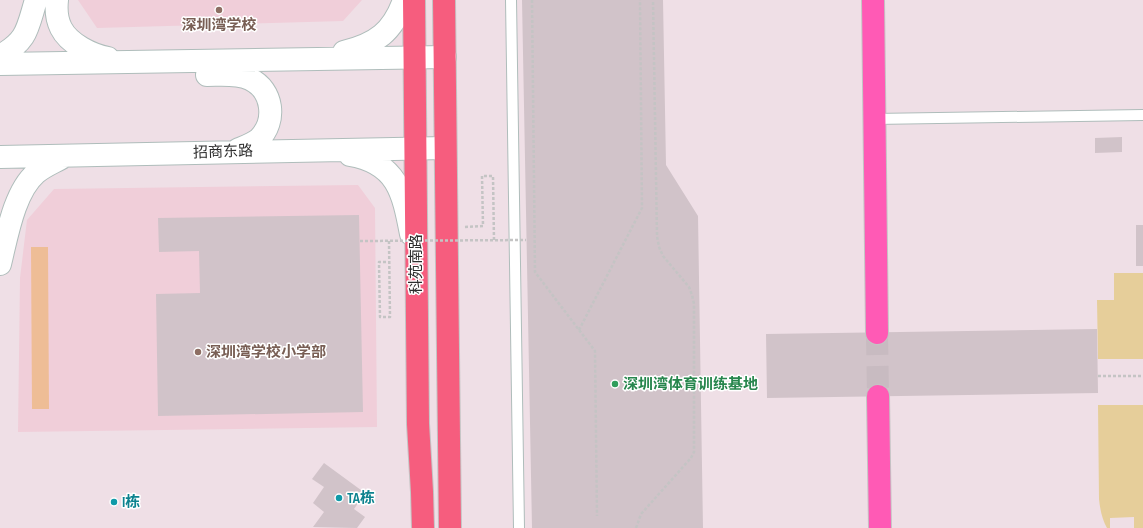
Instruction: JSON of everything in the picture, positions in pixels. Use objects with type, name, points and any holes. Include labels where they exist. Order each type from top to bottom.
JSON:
[{"type":"highway","points":[[873,0],[878,333]]},
{"type":"highway","points":[[878,396],[880,528]]},
{"type":"main road","name":"科苑南路","points":[[414,0],[417,195],[415,258],[418,424],[422,492],[422,528]]},
{"type":"main road","name":"科苑南路","points":[[444,0],[450,528]]},
{"type":"street","points":[[0,56],[17,45],[27,31],[36,0]]},
{"type":"street","points":[[57,0],[58,20],[62,30],[70,40],[86,50],[104,58],[128,62],[178,75],[242,76],[251,79],[259,85],[265,92],[269,101],[271,112],[269,122],[265,131],[258,139],[249,145],[233,151]]},
{"type":"street","points":[[320,59],[361,48],[378,39],[394,23],[401,10],[404,0]]},
{"type":"street","points":[[0,64],[445,56]]},
{"type":"street","name":"招商东路","points":[[0,157],[315,149],[445,148]]},
{"type":"street","points":[[315,149],[360,157],[379,164],[389,174],[398,187],[405,205],[415,258]]},
{"type":"street","points":[[0,264],[13,213],[25,184],[37,172],[65,156]]},
{"type":"lane","points":[[511,0],[519,528]]},
{"type":"lane","points":[[874,118],[1143,115]]},
{"type":"path","points":[[532,0],[535,272],[595,351],[597,516]]},
{"type":"path","points":[[579,330],[642,208],[640,0]]},
{"type":"path","points":[[636,528],[641,514],[691,458],[694,452],[694,304],[692,295],[684,280],[663,256],[659,247],[657,236],[653,0]]},
{"type":"path","points":[[464,227],[483,226],[482,176],[493,176],[494,240]]},
{"type":"path","points":[[360,241],[535,240]]},
{"type":"path","points":[[386,262],[379,262],[380,317],[390,317],[389,241]]},
{"type":"path","points":[[1098,376],[1143,376]]},
{"type":"shaded area","name":"深圳湾学校","points":[[78,0],[362,0],[343,21],[97,28]]},
{"type":"shaded area","name":"深圳湾学校小学部","points":[[358,185],[375,208],[377,427],[18,432],[20,278],[27,220],[54,189]]},
{"type":"shaded area","points":[[31,247],[48,247],[49,409],[32,409]]},
{"type":"shaded area","points":[[1114,273],[1143,273],[1143,359],[1098,359],[1097,300],[1114,300]]},
{"type":"shaded area","points":[[1098,405],[1143,405],[1143,528],[1134,528],[1134,517],[1110,518],[1110,528],[1107,528],[1104,521],[1099,499]]},
{"type":"building","name":"深圳湾体育训练基地","points":[[522,0],[663,0],[666,165],[698,216],[703,528],[532,528]]},
{"type":"building","points":[[1122,137],[1122,152],[1095,153],[1095,138]]},
{"type":"building","points":[[359,215],[363,412],[158,416],[156,294],[200,293],[199,251],[159,252],[158,218]]},
{"type":"building","points":[[1136,225],[1143,225],[1143,266],[1136,266]]},
{"type":"building","points":[[1097,329],[1098,393],[767,398],[766,334]]},
{"type":"building","name":"TA栋","points":[[324,463],[365,493],[354,509],[365,517],[357,528],[313,527],[324,512],[313,503],[324,487],[312,479]]},
{"type":"tunnel","points":[[877,333],[878,396]]},
{"type":"place","name":"深圳湾学校","points":[[219,10]]},
{"type":"place","name":"深圳湾学校小学部","points":[[198,352]]},
{"type":"place","name":"深圳湾体育训练基地","points":[[615,384]]},
{"type":"place","name":"TA栋","points":[[339,498]]},
{"type":"place","name":"I栋","points":[[114,502]]}]
